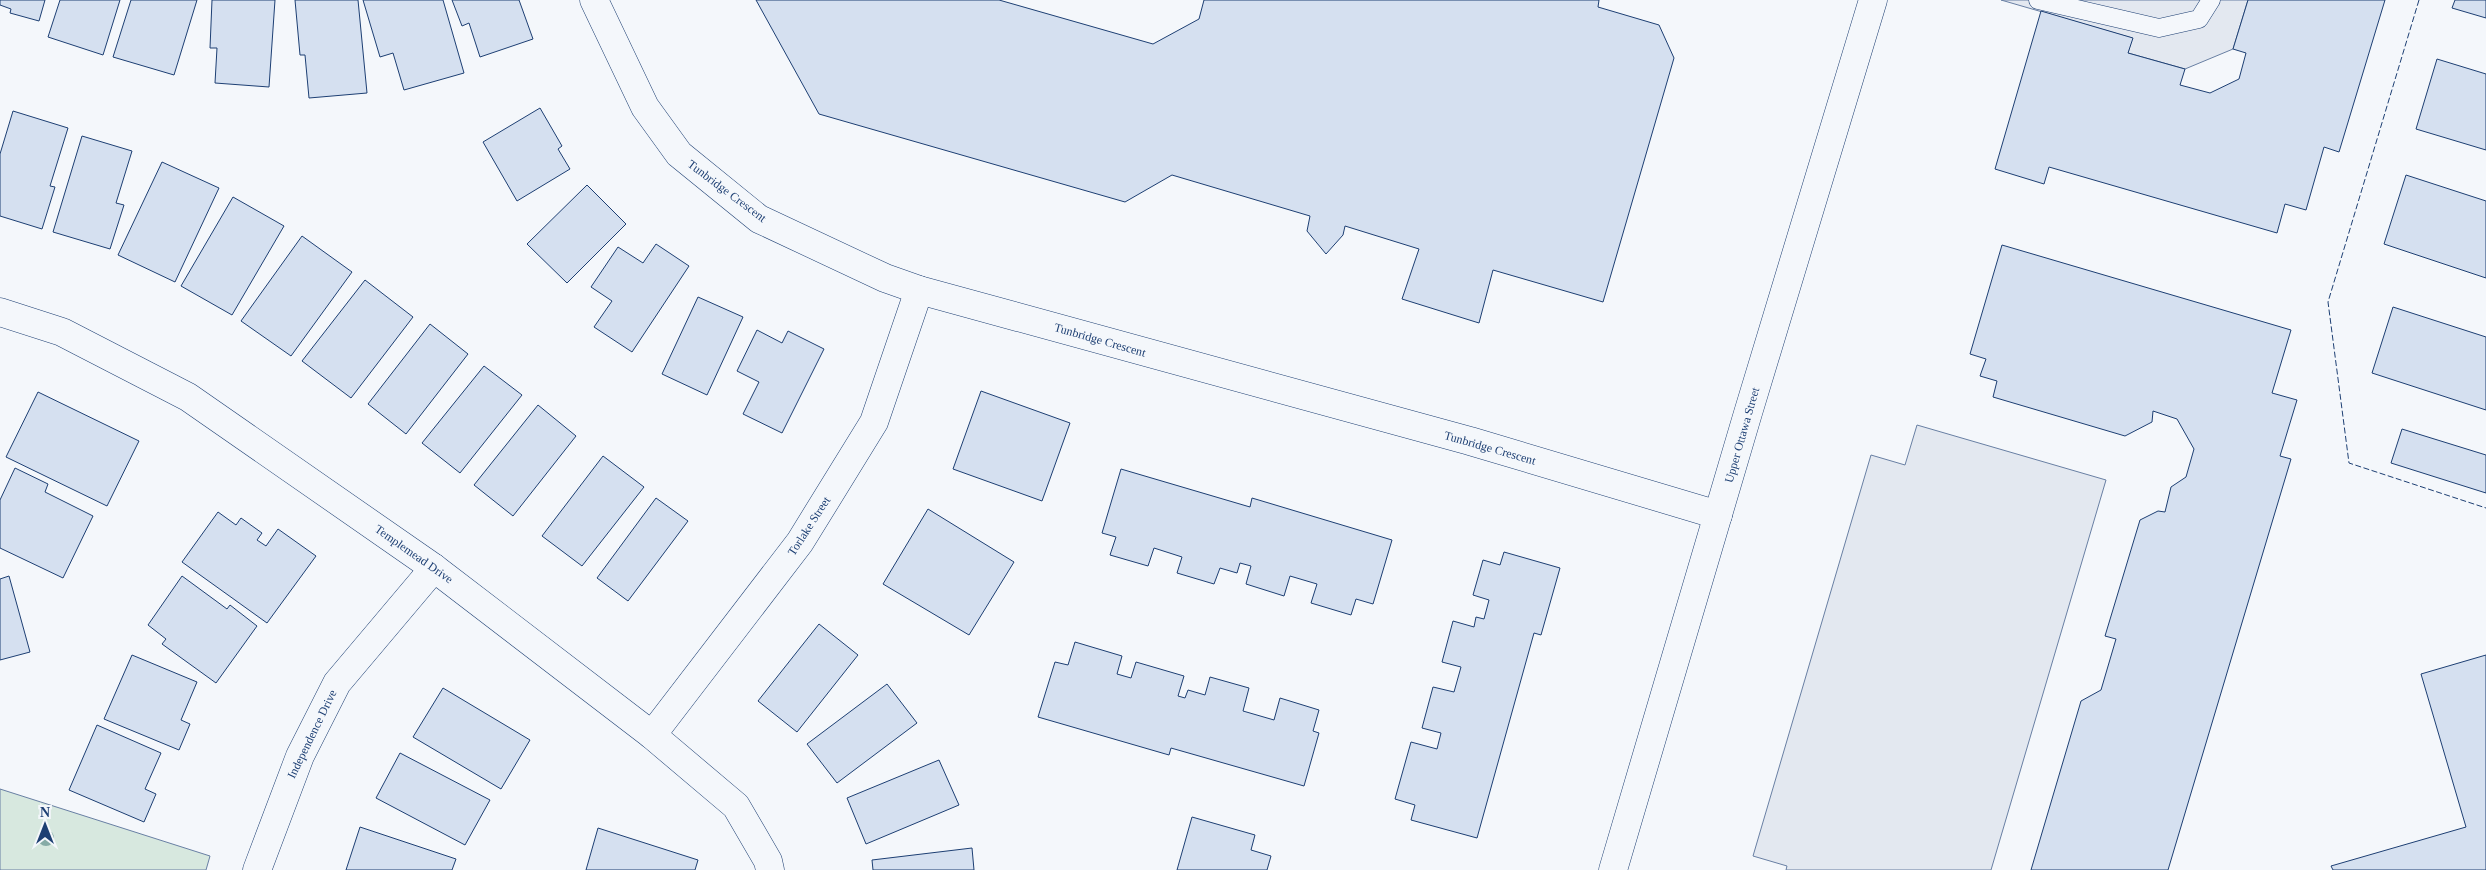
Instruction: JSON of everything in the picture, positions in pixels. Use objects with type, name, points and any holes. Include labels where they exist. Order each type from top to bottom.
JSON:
[{"type":"street","name":"Tunbridge Crescent","points":[[594,0],[645,107],[678,154],[759,218],[885,278],[919,290],[1470,441],[1718,515]]},
{"type":"street","name":"Upper Ottawa Street","points":[[1613,870],[1873,0]]},
{"type":"street","name":"Torlake Street","points":[[652,735],[800,542],[874,422],[919,290]]},
{"type":"street","name":"Templemead Drive","points":[[0,312],[62,332],[188,396],[434,568],[652,735],[736,806],[768,861],[770,870]]},
{"type":"street","name":"Independence Drive","points":[[258,870],[300,756],[333,691],[434,568]]},
{"type":"lane","points":[[2038,0],[2159,28],[2199,19],[2211,0]]},
{"type":"shaded area","points":[[2001,0],[2248,0],[2233,49],[2185,69],[2128,53],[2132,38]]},
{"type":"shaded area","points":[[1917,425],[2106,480],[1991,870],[1786,870],[1787,866],[1753,856],[1871,455],[1905,465]]},
{"type":"shaded area","points":[[0,789],[210,856],[206,870],[0,870]]},
{"type":"building","points":[[0,0],[45,0],[39,21],[10,13],[11,9],[0,5]]},
{"type":"building","points":[[60,0],[120,0],[103,55],[48,37]]},
{"type":"building","points":[[131,0],[197,0],[174,75],[113,57]]},
{"type":"building","points":[[212,0],[275,0],[269,87],[215,83],[217,48],[210,48]]},
{"type":"building","points":[[295,0],[358,0],[367,93],[309,98],[305,55],[300,55]]},
{"type":"building","points":[[363,0],[443,0],[464,73],[404,90],[393,53],[380,57]]},
{"type":"building","points":[[452,0],[519,0],[533,39],[480,57],[469,23],[462,26]]},
{"type":"building","points":[[756,0],[999,0],[1153,44],[1199,19],[1204,0],[1599,0],[1598,7],[1659,25],[1674,58],[1603,302],[1493,270],[1479,323],[1402,299],[1419,249],[1345,226],[1343,235],[1326,254],[1307,231],[1310,216],[1172,175],[1125,202],[819,114]]},
{"type":"building","points":[[2248,0],[2385,0],[2339,152],[2324,147],[2306,210],[2285,204],[2277,233],[2049,167],[2044,184],[1995,169],[2041,11],[2133,38],[2128,53],[2185,69],[2180,85],[2210,93],[2239,79],[2246,53],[2233,49]]},
{"type":"building","points":[[2455,0],[2486,0],[2486,18],[2452,8]]},
{"type":"building","points":[[2437,59],[2486,74],[2486,150],[2416,129]]},
{"type":"building","points":[[540,108],[562,146],[558,149],[570,169],[517,201],[483,142]]},
{"type":"building","points":[[13,111],[68,128],[50,186],[55,187],[42,229],[0,216],[0,154]]},
{"type":"building","points":[[82,136],[132,151],[116,203],[124,205],[110,249],[53,232]]},
{"type":"building","points":[[162,162],[219,188],[175,282],[118,255]]},
{"type":"building","points":[[2406,175],[2486,201],[2486,278],[2384,244]]},
{"type":"building","points":[[587,185],[626,224],[567,283],[527,244]]},
{"type":"building","points":[[233,197],[284,226],[232,315],[181,286]]},
{"type":"building","points":[[302,236],[352,272],[291,356],[241,321]]},
{"type":"building","points":[[656,244],[689,266],[632,352],[594,327],[612,301],[591,287],[618,247],[643,263]]},
{"type":"building","points":[[2002,245],[2291,330],[2272,393],[2297,400],[2280,456],[2291,459],[2168,870],[2031,870],[2081,701],[2101,690],[2116,639],[2105,636],[2140,520],[2158,511],[2165,512],[2171,487],[2186,477],[2194,449],[2177,419],[2153,411],[2152,422],[2125,436],[1993,397],[1997,381],[1980,376],[1986,359],[1970,354]]},
{"type":"building","points":[[365,280],[413,317],[351,398],[302,361]]},
{"type":"building","points":[[698,297],[743,317],[707,395],[662,374]]},
{"type":"building","points":[[2393,307],[2486,337],[2486,410],[2372,373]]},
{"type":"building","points":[[430,324],[468,354],[406,434],[368,404]]},
{"type":"building","points":[[757,330],[782,343],[788,331],[824,349],[782,433],[743,414],[759,382],[737,371]]},
{"type":"building","points":[[484,366],[522,395],[460,473],[422,443]]},
{"type":"building","points":[[981,391],[1070,423],[1042,501],[953,469]]},
{"type":"building","points":[[38,392],[139,441],[107,506],[6,457]]},
{"type":"building","points":[[538,405],[576,436],[513,516],[474,485]]},
{"type":"building","points":[[2402,429],[2486,455],[2486,493],[2391,463]]},
{"type":"building","points":[[603,456],[644,487],[582,566],[542,536]]},
{"type":"building","points":[[15,468],[48,484],[45,492],[93,516],[63,578],[0,548],[0,500]]},
{"type":"building","points":[[1121,469],[1250,507],[1252,498],[1392,540],[1373,604],[1356,599],[1351,615],[1311,603],[1317,584],[1290,576],[1284,596],[1246,584],[1251,566],[1240,563],[1237,573],[1220,568],[1214,584],[1177,573],[1182,557],[1154,548],[1148,566],[1110,555],[1116,537],[1102,533]]},
{"type":"building","points":[[656,498],[688,521],[628,601],[597,578]]},
{"type":"building","points":[[928,509],[1014,562],[969,635],[883,584]]},
{"type":"building","points":[[218,512],[236,525],[241,518],[262,533],[257,540],[266,546],[278,529],[316,556],[267,623],[182,562]]},
{"type":"building","points":[[1504,552],[1560,568],[1541,635],[1534,633],[1477,838],[1411,820],[1415,805],[1395,799],[1411,742],[1437,749],[1441,733],[1422,728],[1433,687],[1454,692],[1461,667],[1442,662],[1453,621],[1474,627],[1476,617],[1484,619],[1489,600],[1473,595],[1483,560],[1500,565]]},
{"type":"building","points":[[9,576],[30,652],[0,660],[0,579]]},
{"type":"building","points":[[182,576],[227,609],[230,605],[257,626],[216,683],[162,644],[166,639],[148,625]]},
{"type":"building","points":[[819,624],[858,655],[797,732],[758,701]]},
{"type":"building","points":[[1075,642],[1122,656],[1117,674],[1131,678],[1136,662],[1184,676],[1178,696],[1185,698],[1188,690],[1205,695],[1210,677],[1249,688],[1243,711],[1274,720],[1280,698],[1319,710],[1313,731],[1319,733],[1304,786],[1171,748],[1169,755],[1038,717],[1055,662],[1068,665]]},
{"type":"building","points":[[132,655],[197,682],[181,720],[190,724],[179,750],[104,719]]},
{"type":"building","points":[[2486,655],[2486,870],[2333,870],[2331,866],[2466,827],[2421,674]]},
{"type":"building","points":[[887,684],[917,723],[837,783],[807,744]]},
{"type":"building","points":[[443,688],[530,740],[501,789],[413,737]]},
{"type":"building","points":[[97,725],[161,753],[145,789],[156,794],[144,822],[69,790]]},
{"type":"building","points":[[400,753],[490,800],[465,845],[376,798]]},
{"type":"building","points":[[939,760],[959,805],[866,844],[847,798]]},
{"type":"building","points":[[1192,817],[1255,835],[1251,850],[1271,856],[1267,870],[1177,870]]},
{"type":"building","points":[[360,827],[456,859],[452,870],[346,870]]},
{"type":"building","points":[[598,828],[698,860],[695,870],[586,870]]},
{"type":"building","points":[[972,848],[974,870],[873,870],[872,860]]},
{"type":"fence","points":[[2419,0],[2328,302],[2349,463],[2486,508]]}]
